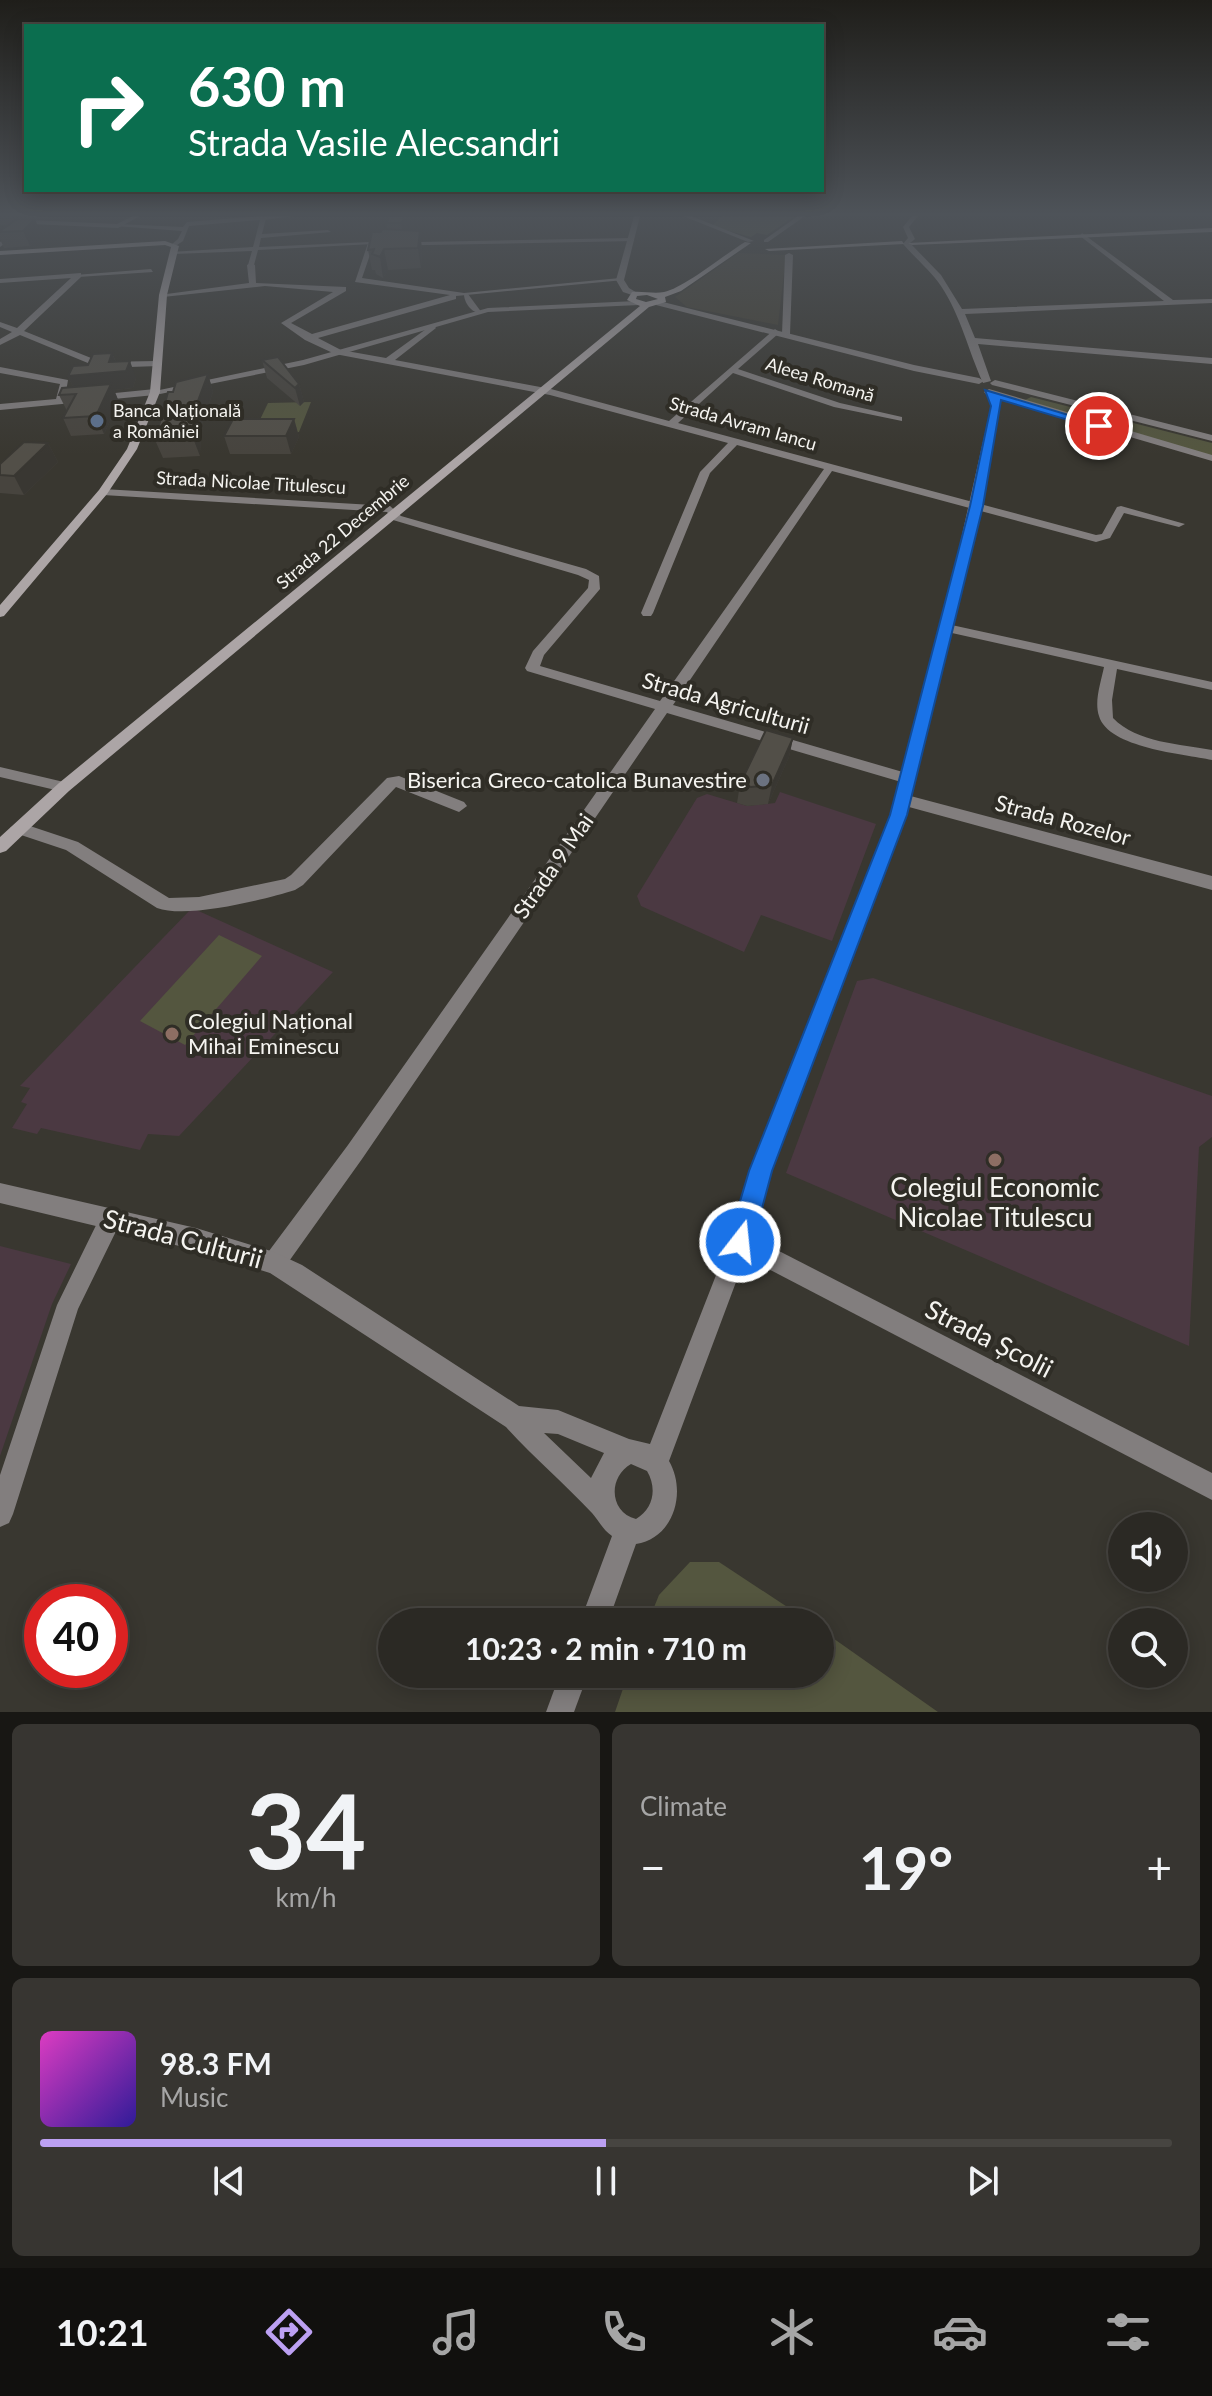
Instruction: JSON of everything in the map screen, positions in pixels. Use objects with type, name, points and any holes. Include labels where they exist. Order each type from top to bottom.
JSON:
[{"type":"main road","points":[[0,613],[103,492],[132,449],[155,392],[163,296]]},
{"type":"main road","points":[[638,302],[644,296]]},
{"type":"main road","points":[[652,296],[660,300]]},
{"type":"main road","points":[[638,302],[660,300],[667,296]]},
{"type":"main road","name":"Strada 22 Decembrie","points":[[0,847],[64,787],[544,390],[638,302]]},
{"type":"street","points":[[0,342],[17,333],[56,296]]},
{"type":"street","name":"Strada Avram Iancu","points":[[325,296],[291,317],[308,338],[338,352],[544,390],[1102,539],[1121,509],[1179,524]]},
{"type":"street","points":[[308,338],[462,296]]},
{"type":"street","points":[[465,296],[480,312]]},
{"type":"street","points":[[632,296],[638,302]]},
{"type":"street","points":[[786,334],[787,296]]},
{"type":"street","points":[[656,1462],[740,1242],[761,1171],[903,800],[947,628],[996,406],[996,399],[986,386],[975,341],[950,296]]},
{"type":"street","points":[[1163,296],[1172,303]]},
{"type":"street","points":[[660,300],[914,368],[1212,438]]},
{"type":"street","points":[[959,312],[1212,301]]},
{"type":"street","points":[[0,407],[155,392],[338,352],[480,312],[638,302]]},
{"type":"street","points":[[0,324],[100,365],[156,364]]},
{"type":"street","points":[[388,361],[433,326]]},
{"type":"street","points":[[672,423],[775,332]]},
{"type":"street","points":[[975,341],[1212,361]]},
{"type":"street","points":[[0,370],[65,382],[60,400]]},
{"type":"street","name":"Aleea Romană","points":[[732,370],[837,405],[899,419]]},
{"type":"street","points":[[986,386],[1012,401],[1212,458]]},
{"type":"street","points":[[647,613],[705,472],[735,441]]},
{"type":"street","name":"Strada 9 Mai","points":[[274,1263],[355,1152],[830,467]]},
{"type":"street","name":"Strada Nicolae Titulescu","points":[[103,492],[390,509],[393,514],[595,579],[594,589],[538,654],[532,668]]},
{"type":"street","points":[[947,628],[1212,686]]},
{"type":"street","points":[[1111,664],[1105,710],[1107,719],[1115,729],[1137,739],[1212,755]]},
{"type":"street","name":"Strada Agriculturii","points":[[532,668],[908,779]]},
{"type":"street","points":[[0,772],[64,787]]},
{"type":"street","points":[[18,828],[72,846],[151,896],[177,906],[289,885],[307,871],[392,782],[399,781],[459,806]]},
{"type":"street","name":"Strada Rozelor","points":[[903,800],[1212,883]]},
{"type":"street","name":"Strada Culturii","points":[[0,1193],[196,1239],[274,1263],[323,1290],[515,1418],[545,1452],[603,1506]]},
{"type":"street","points":[[0,1514],[68,1305],[111,1219]]},
{"type":"street","name":"Strada Școlii","points":[[740,1242],[1212,1487]]},
{"type":"street","name":"Strada Culturii","points":[[515,1418],[558,1422],[629,1451]]},
{"type":"street","points":[[629,1451],[639,1452],[656,1462],[666,1484],[664,1510],[649,1528],[627,1532],[609,1518],[603,1506],[601,1494],[605,1471],[612,1461],[629,1451]]},
{"type":"street","points":[[599,1608],[627,1532]]},
{"type":"street","points":[[560,1712],[569,1688]]},
{"type":"shaded area","points":[[781,296],[778,325],[687,307],[675,297]]},
{"type":"shaded area","points":[[780,792],[876,824],[832,941],[761,915],[744,952],[641,906],[637,896],[697,798],[707,794],[747,806],[775,803]]},
{"type":"shaded area","name":"Colegiul Național Mihai Eminescu","points":[[192,908],[333,972],[179,1136],[148,1134],[140,1150],[41,1128],[37,1134],[12,1128],[27,1104],[21,1102],[30,1088],[20,1086]]},
{"type":"shaded area","name":"Colegiul Economic Nicolae Titulescu","points":[[873,978],[1212,1096],[1212,1137],[1199,1147],[1189,1346],[786,1173],[857,981]]},
{"type":"shaded area","points":[[0,1246],[71,1264],[52,1304],[0,1456]]},
{"type":"green space","points":[[1031,397],[1212,443],[1212,457],[1023,401]]},
{"type":"green space","points":[[311,402],[299,432],[254,432],[268,403]]},
{"type":"green space","points":[[219,935],[262,956],[185,1045],[140,1021]]},
{"type":"green space","points":[[690,1562],[719,1562],[789,1608],[654,1608],[659,1595]]},
{"type":"green space","points":[[834,1639],[938,1712],[615,1712],[623,1688],[834,1688]]},
{"type":"building","points":[[112,353],[109,362],[130,361],[126,371],[68,376],[73,366],[88,365],[93,354]]},
{"type":"building","points":[[278,357],[299,384],[295,388],[262,360]]},
{"type":"building","points":[[208,374],[195,409],[193,438],[155,440],[168,392],[173,392],[176,382]]},
{"type":"building","points":[[111,384],[96,416],[63,418],[76,394],[59,395],[62,388]]},
{"type":"building","points":[[233,419],[294,419],[286,436],[224,436]]},
{"type":"building","points":[[24,442],[48,443],[14,476],[0,475],[0,464]]},
{"type":"building","points":[[766,730],[793,738],[772,785],[751,787],[740,784]]},
{"type":"place","name":"Banca Națională a României","points":[[97,421]]},
{"type":"place","name":"Biserica Greco-catolica Bunavestire","points":[[763,780]]},
{"type":"place","name":"Colegiul Național Mihai Eminescu","points":[[172,1034]]},
{"type":"place","name":"Colegiul Economic Nicolae Titulescu","points":[[995,1160]]},
{"type":"route","points":[[740,1242],[761,1171],[898,815],[976,506],[997,402],[989,392],[1099,426]]}]
